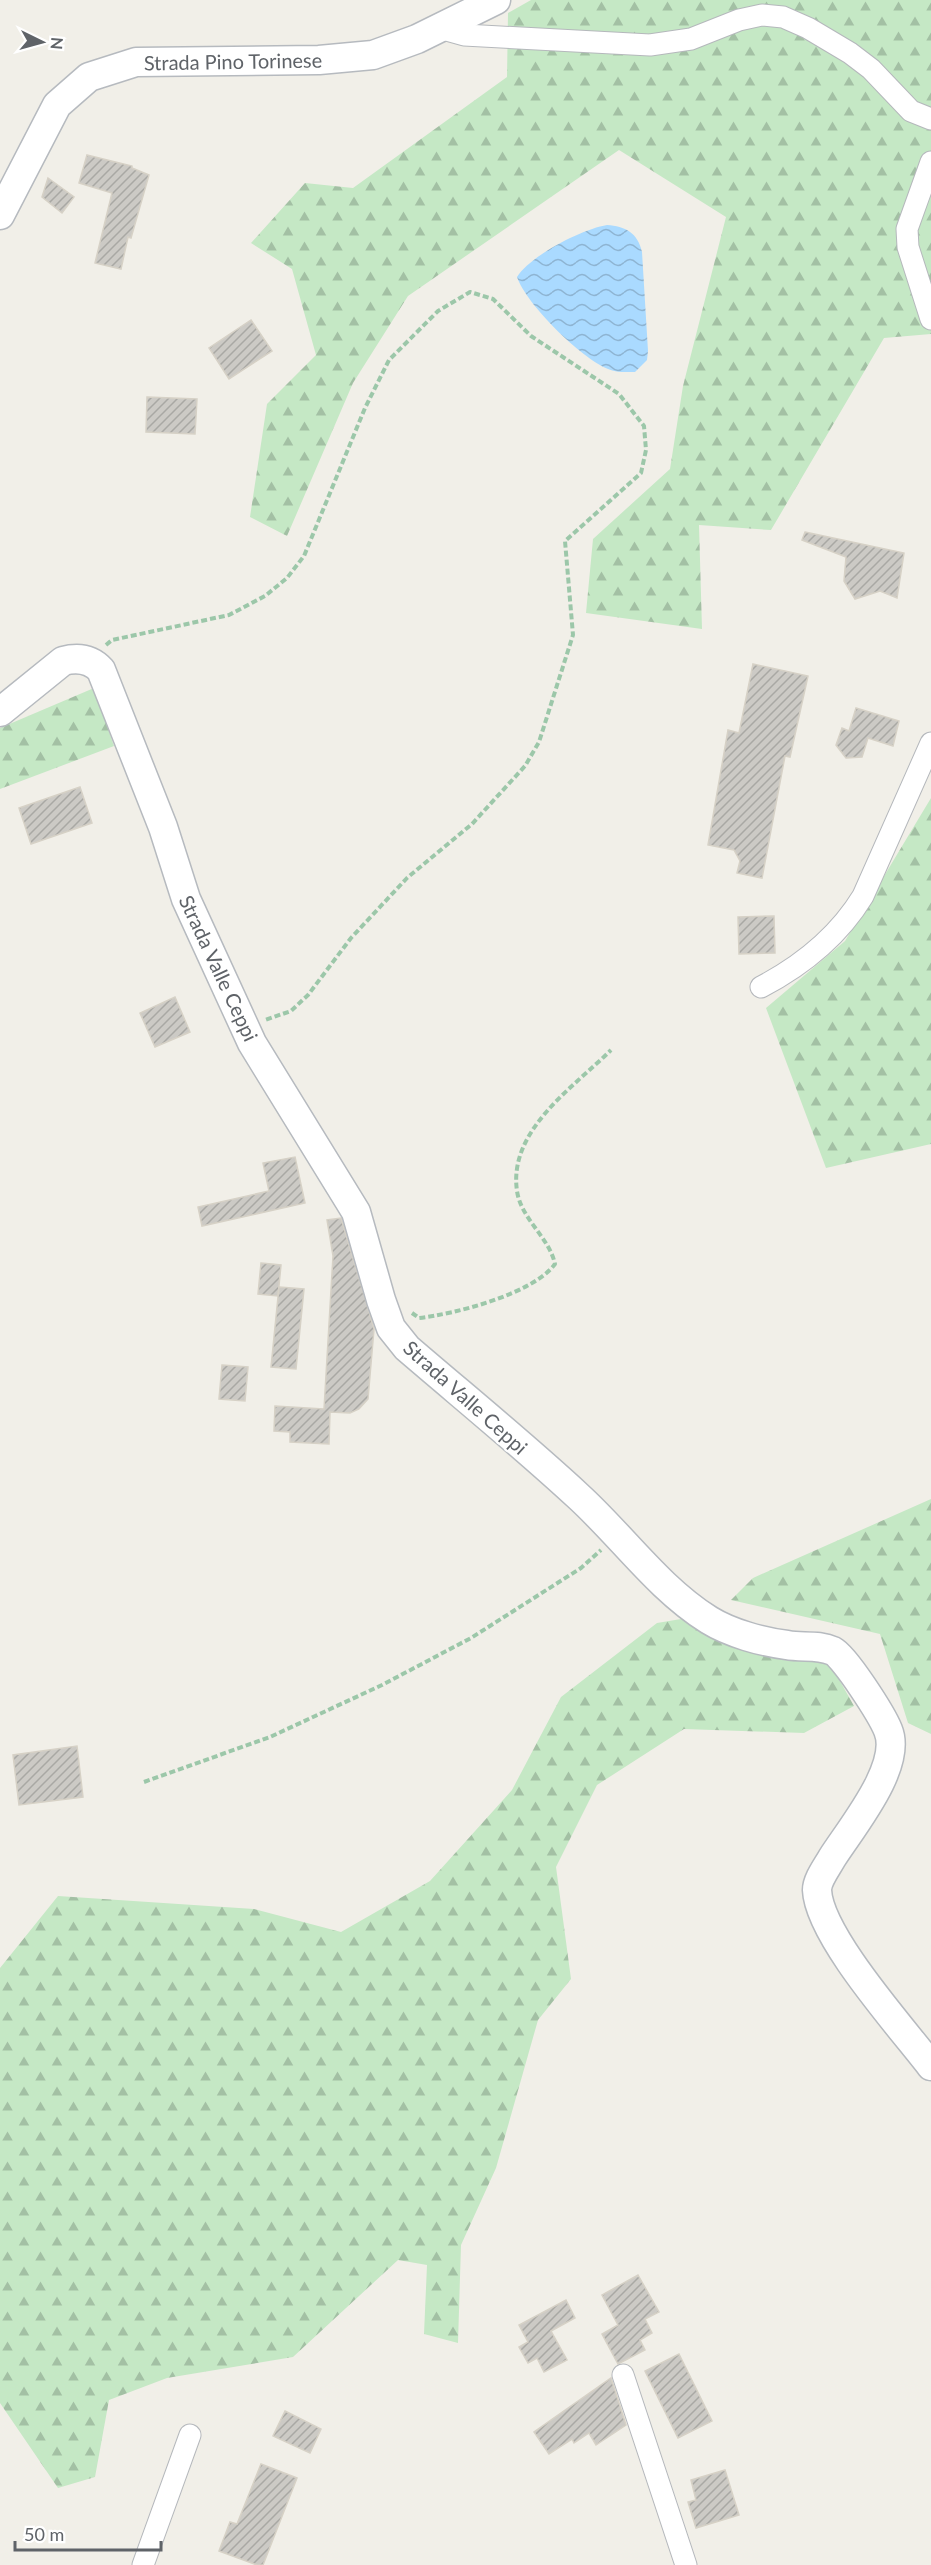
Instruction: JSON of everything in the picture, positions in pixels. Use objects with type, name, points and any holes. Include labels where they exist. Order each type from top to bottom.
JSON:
[{"type":"street","name":"Strada Pino Torinese","points":[[0,215],[57,105],[89,77],[136,62],[319,60],[373,55],[417,39],[496,0]]},
{"type":"street","points":[[439,28],[474,36],[650,45],[692,39],[739,20],[762,15],[783,17],[808,28],[850,53],[871,69],[910,111],[931,119]]},
{"type":"street","points":[[931,162],[907,229],[908,247],[931,319]]},
{"type":"street","points":[[0,712],[63,661],[75,658],[84,660]]},
{"type":"street","name":"Strada Valle Ceppi","points":[[84,660],[94,662],[106,680],[163,827],[186,898],[252,1043],[356,1212],[381,1300],[392,1328],[407,1348],[580,1497],[681,1601],[711,1622],[747,1635],[788,1646],[818,1647],[834,1651],[847,1663],[889,1731],[892,1748],[881,1781],[825,1869],[817,1888],[826,1921],[850,1960],[931,2066]]},
{"type":"street","points":[[761,987],[793,970],[826,943],[849,919],[862,896],[931,743]]},
{"type":"street","points":[[623,2375],[686,2565]]},
{"type":"street","points":[[143,2565],[190,2435]]},
{"type":"path","points":[[84,660],[112,640],[229,615],[265,596],[286,578],[304,556],[365,408],[389,360],[438,311],[470,292],[494,299],[531,336],[619,394],[644,426],[646,450],[641,473],[565,541],[573,635],[539,742],[525,766],[472,824],[407,878],[351,938],[291,1011],[245,1027]]},
{"type":"path","points":[[410,1312],[419,1318],[443,1315],[503,1295],[549,1273],[555,1264],[552,1251],[531,1224],[517,1191],[519,1159],[535,1124],[611,1050]]},
{"type":"path","points":[[144,1782],[270,1737],[382,1685],[471,1638],[581,1568],[617,1536]]},
{"type":"green space","points":[[531,0],[931,0],[931,334],[884,338],[771,530],[699,525],[702,629],[586,613],[593,539],[670,469],[683,386],[726,217],[619,150],[408,296],[353,383],[287,536],[250,517],[267,404],[316,355],[292,269],[251,243],[305,183],[353,188],[507,77],[508,13]]},
{"type":"green space","points":[[94,688],[114,746],[0,789],[0,728]]},
{"type":"green space","points":[[931,798],[931,1144],[826,1168],[766,1008],[845,941]]},
{"type":"green space","points":[[931,1499],[931,1734],[908,1723],[880,1634],[731,1600],[753,1578]]},
{"type":"green space","points":[[681,1619],[762,1648],[827,1658],[854,1706],[804,1733],[684,1729],[597,1785],[556,1867],[571,1979],[538,2020],[496,2168],[461,2245],[458,2343],[424,2334],[427,2265],[398,2260],[293,2357],[167,2378],[109,2400],[95,2477],[58,2488],[0,2403],[0,1968],[58,1896],[254,1909],[341,1932],[430,1881],[512,1790],[561,1697],[657,1623]]},
{"type":"water","points":[[607,225],[620,227],[634,235],[642,252],[648,351],[647,360],[635,372],[611,370],[584,354],[543,315],[522,288],[517,277],[545,252],[584,232]]},
{"type":"building","points":[[87,155],[132,166],[149,175],[131,238],[128,237],[121,269],[95,263],[112,193],[79,183]]},
{"type":"building","points":[[48,178],[74,197],[62,213],[42,197]]},
{"type":"building","points":[[251,320],[272,351],[229,379],[209,348]]},
{"type":"building","points":[[147,397],[197,399],[195,434],[146,432]]},
{"type":"building","points":[[805,532],[904,553],[897,598],[880,591],[855,599],[844,581],[846,557],[802,540]]},
{"type":"building","points":[[753,664],[808,676],[790,757],[785,756],[762,878],[737,873],[740,861],[734,850],[708,845],[728,730],[739,733]]},
{"type":"building","points":[[856,708],[899,721],[893,746],[868,738],[862,757],[846,758],[836,745],[842,728],[849,731]]},
{"type":"building","points":[[80,787],[92,823],[31,844],[19,808]]},
{"type":"building","points":[[774,916],[775,953],[739,954],[738,917]]},
{"type":"building","points":[[175,997],[190,1032],[155,1047],[140,1013]]},
{"type":"building","points":[[295,1157],[305,1203],[202,1226],[198,1207],[269,1191],[263,1163]]},
{"type":"building","points":[[341,1218],[374,1329],[368,1399],[359,1409],[350,1413],[330,1412],[329,1444],[290,1442],[290,1432],[274,1431],[275,1406],[324,1409],[333,1256],[327,1220]]},
{"type":"building","points":[[261,1263],[281,1265],[278,1296],[258,1294]]},
{"type":"building","points":[[279,1287],[304,1289],[296,1369],[271,1367]]},
{"type":"building","points":[[222,1365],[248,1367],[245,1401],[219,1399]]},
{"type":"building","points":[[77,1746],[83,1797],[19,1805],[13,1755]]},
{"type":"building","points":[[638,2275],[659,2312],[645,2319],[652,2333],[640,2340],[645,2350],[618,2364],[602,2334],[618,2325],[602,2295]]},
{"type":"building","points":[[566,2300],[575,2318],[551,2331],[567,2360],[544,2372],[537,2358],[528,2363],[519,2347],[528,2342],[519,2325]]},
{"type":"building","points":[[679,2354],[712,2421],[678,2438],[645,2371]]},
{"type":"building","points":[[611,2378],[626,2425],[596,2445],[589,2433],[574,2443],[572,2439],[549,2454],[534,2432]]},
{"type":"building","points":[[285,2411],[321,2429],[310,2453],[273,2436]]},
{"type":"building","points":[[261,2464],[297,2478],[263,2565],[257,2565],[219,2551],[230,2522],[237,2524]]},
{"type":"building","points":[[725,2470],[739,2515],[696,2528],[688,2502],[696,2500],[691,2480]]}]
